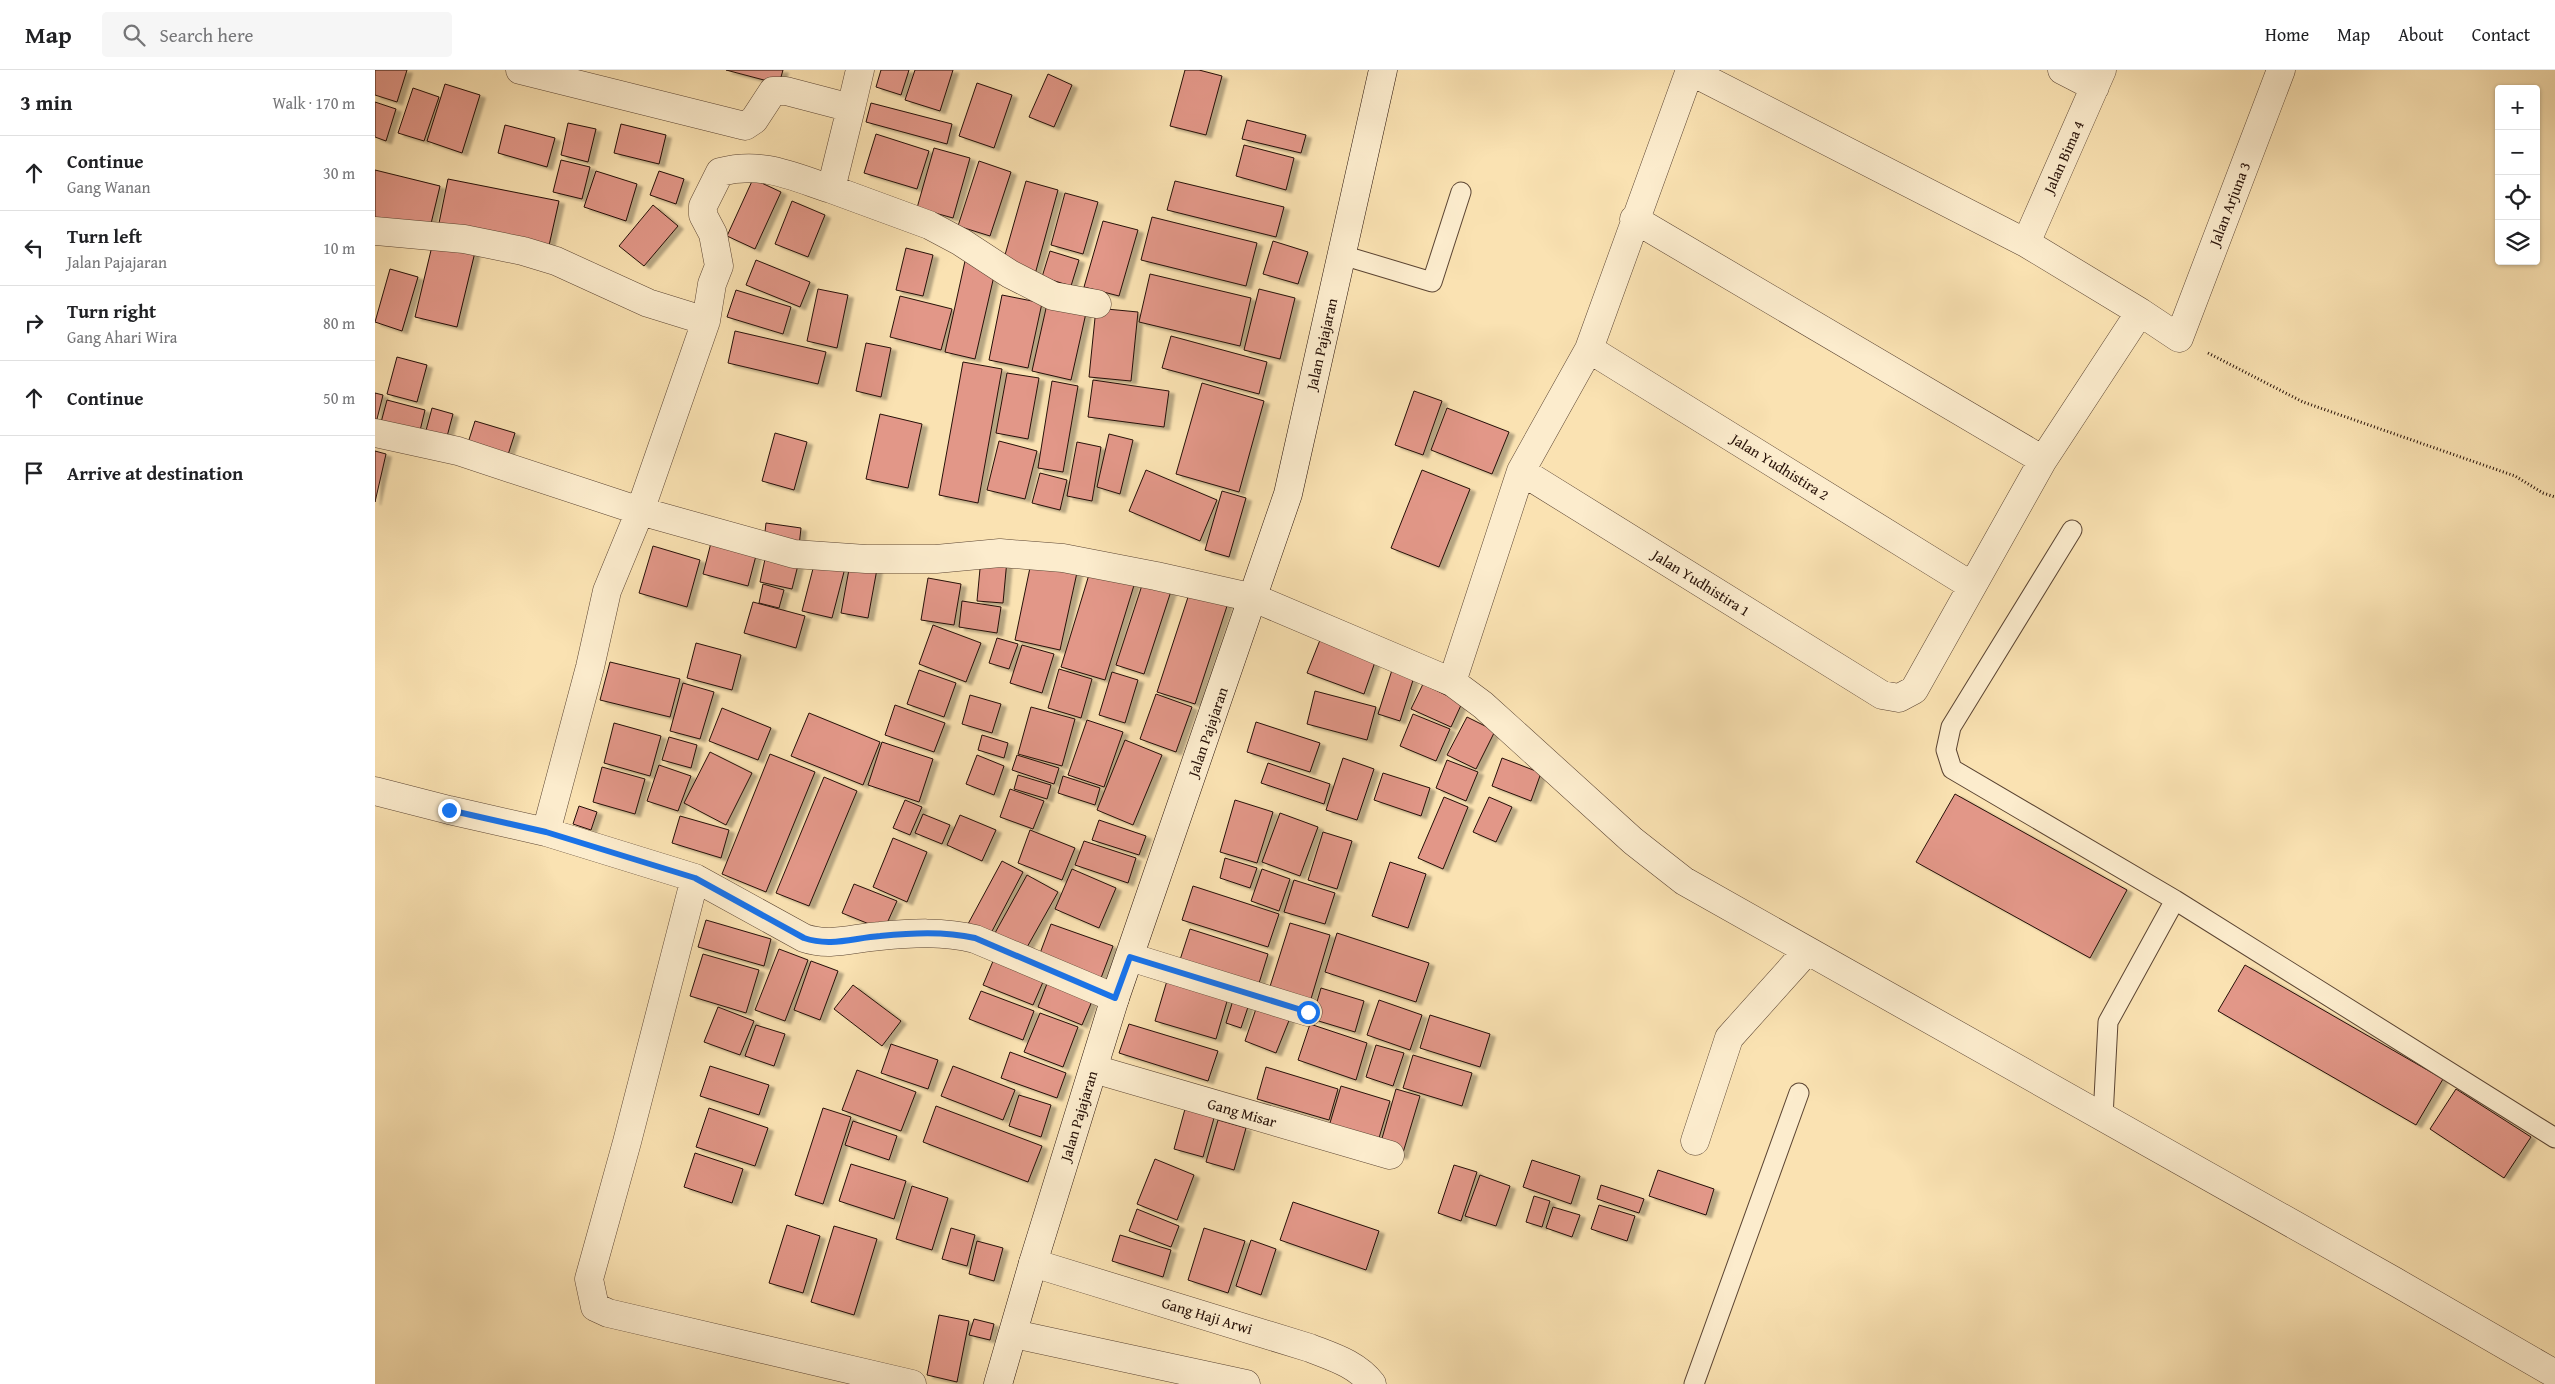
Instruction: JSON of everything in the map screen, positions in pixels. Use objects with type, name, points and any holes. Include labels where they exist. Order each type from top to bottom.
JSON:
[{"type":"street","points":[[520,70],[745,126],[754,120],[773,91],[786,91],[851,108]]},
{"type":"street","points":[[831,188],[860,70]]},
{"type":"street","name":"Jalan Pajajaran","points":[[998,1384],[1033,1263],[1115,998],[1254,598],[1288,494],[1383,70]]},
{"type":"street","points":[[1452,682],[1521,471],[1589,349],[1634,219],[1690,70],[2026,243],[2140,312],[2179,338]]},
{"type":"street","points":[[2062,70],[2099,79]]},
{"type":"street","name":"Jalan Arjuna 3","points":[[2179,338],[2281,70]]},
{"type":"street","name":"Jalan Bima 4","points":[[2026,243],[2099,79]]},
{"type":"street","points":[[546,832],[590,667],[607,591],[640,511],[706,321],[712,284],[719,266],[713,234],[703,215],[703,206],[720,172],[741,166],[763,168],[831,188],[929,226],[961,242],[1010,274],[1053,296],[1097,304]]},
{"type":"street","points":[[1634,219],[2043,460]]},
{"type":"street","points":[[375,231],[464,240],[523,251],[556,261],[648,303],[706,321]]},
{"type":"street","points":[[1972,586],[2043,460],[2140,312]]},
{"type":"street","name":"Jalan Yudhistira 2","points":[[1589,349],[1972,586]]},
{"type":"street","points":[[375,433],[458,451],[640,511],[794,554],[866,560],[936,558],[1000,553],[1054,558],[1156,576],[1254,598],[1452,682],[1483,705],[1633,841],[1683,881],[2555,1374]]},
{"type":"street","name":"Jalan Yudhistira 1","points":[[1521,471],[1882,695],[1899,698],[1914,690],[1972,586]]},
{"type":"street","points":[[375,791],[546,832],[695,878],[804,938],[818,943],[833,943],[879,936],[957,934],[975,938],[1115,998]]},
{"type":"street","points":[[695,878],[627,1142],[589,1279],[595,1308],[608,1313],[912,1384]]},
{"type":"street","points":[[1695,1141],[1729,1038],[1807,951]]},
{"type":"street","points":[[1130,957],[1308,1012]]},
{"type":"street","name":"Gang Misar","points":[[1094,1069],[1390,1156]]},
{"type":"street","name":"Gang Haji Arwi","points":[[1033,1263],[1310,1348],[1339,1359],[1363,1373],[1373,1384]]},
{"type":"street","points":[[1014,1334],[1246,1384]]},
{"type":"lane","points":[[1342,255],[1432,282],[1461,192]]},
{"type":"lane","points":[[2072,530],[1951,728],[1946,750],[1952,769],[2175,900],[2555,1138]]},
{"type":"lane","points":[[2103,1117],[2108,1022],[2175,900]]},
{"type":"lane","points":[[1693,1384],[1799,1093]]},
{"type":"path","points":[[2179,338],[2303,402],[2515,476],[2543,493],[2555,497]]},
{"type":"building","points":[[375,70],[407,70],[397,102],[375,95]]},
{"type":"building","points":[[726,70],[783,70],[779,84]]},
{"type":"building","points":[[881,70],[909,70],[901,95],[876,87]]},
{"type":"building","points":[[915,70],[953,70],[940,111],[905,100]]},
{"type":"building","points":[[1185,70],[1199,70],[1222,76],[1206,135],[1170,126]]},
{"type":"building","points":[[1048,74],[1072,85],[1054,127],[1029,117]]},
{"type":"building","points":[[977,83],[1012,95],[994,148],[959,136]]},
{"type":"building","points":[[445,84],[480,95],[462,153],[427,141]]},
{"type":"building","points":[[413,88],[439,97],[424,141],[398,133]]},
{"type":"building","points":[[375,102],[396,109],[386,141],[375,137]]},
{"type":"building","points":[[871,103],[952,124],[947,144],[866,122]]},
{"type":"building","points":[[1247,120],[1306,135],[1301,153],[1242,139]]},
{"type":"building","points":[[568,123],[596,129],[588,162],[561,155]]},
{"type":"building","points":[[621,124],[666,135],[659,164],[614,153]]},
{"type":"building","points":[[505,125],[555,138],[547,167],[498,153]]},
{"type":"building","points":[[876,134],[929,151],[917,189],[864,173]]},
{"type":"building","points":[[1244,145],[1294,158],[1286,190],[1236,176]]},
{"type":"building","points":[[934,148],[970,158],[953,218],[917,208]]},
{"type":"building","points":[[561,160],[590,167],[582,199],[553,192]]},
{"type":"building","points":[[979,161],[1011,172],[990,236],[958,226]]},
{"type":"building","points":[[375,170],[440,186],[429,232],[375,220]]},
{"type":"building","points":[[596,171],[637,184],[626,221],[584,207]]},
{"type":"building","points":[[659,171],[684,179],[676,204],[650,195]]},
{"type":"building","points":[[448,179],[559,201],[548,250],[438,228]]},
{"type":"building","points":[[753,179],[781,192],[755,249],[727,236]]},
{"type":"building","points":[[1026,181],[1058,190],[1034,278],[1001,269]]},
{"type":"building","points":[[1175,181],[1284,207],[1276,237],[1167,210]]},
{"type":"building","points":[[1065,193],[1098,202],[1083,254],[1051,245]]},
{"type":"building","points":[[792,201],[825,215],[808,257],[775,244]]},
{"type":"building","points":[[653,205],[678,226],[644,266],[619,246]]},
{"type":"building","points":[[1152,217],[1257,243],[1246,286],[1141,260]]},
{"type":"building","points":[[1103,221],[1138,230],[1119,296],[1084,287]]},
{"type":"building","points":[[1273,241],[1308,252],[1298,284],[1263,274]]},
{"type":"building","points":[[433,242],[475,252],[457,327],[415,317]]},
{"type":"building","points":[[906,248],[933,255],[923,296],[896,290]]},
{"type":"building","points":[[1050,251],[1079,260],[1071,286],[1042,277]]},
{"type":"building","points":[[756,260],[810,282],[800,307],[746,285]]},
{"type":"building","points":[[965,261],[996,267],[975,359],[945,352]]},
{"type":"building","points":[[390,269],[418,277],[402,331],[375,322]]},
{"type":"building","points":[[1150,274],[1251,298],[1240,346],[1139,322]]},
{"type":"building","points":[[818,289],[848,295],[837,348],[807,341]]},
{"type":"building","points":[[1259,289],[1295,298],[1280,359],[1244,350]]},
{"type":"building","points":[[736,290],[791,307],[783,334],[727,317]]},
{"type":"building","points":[[1002,295],[1042,303],[1028,368],[989,360]]},
{"type":"building","points":[[900,296],[952,309],[941,350],[890,337]]},
{"type":"building","points":[[1047,304],[1086,313],[1071,380],[1032,371]]},
{"type":"building","points":[[1096,308],[1138,312],[1131,381],[1089,377]]},
{"type":"building","points":[[735,331],[826,352],[818,384],[728,363]]},
{"type":"building","points":[[1171,336],[1267,362],[1259,394],[1162,368]]},
{"type":"building","points":[[866,343],[891,348],[881,397],[856,391]]},
{"type":"building","points":[[397,357],[427,365],[417,402],[387,394]]},
{"type":"building","points":[[963,362],[1002,369],[978,503],[939,495]]},
{"type":"building","points":[[1007,373],[1039,378],[1028,439],[996,433]]},
{"type":"building","points":[[1093,380],[1169,391],[1164,427],[1088,417]]},
{"type":"building","points":[[1052,381],[1078,386],[1063,472],[1038,468]]},
{"type":"building","points":[[1202,383],[1264,401],[1239,492],[1176,474]]},
{"type":"building","points":[[1414,391],[1442,401],[1423,455],[1395,445]]},
{"type":"building","points":[[375,393],[383,395],[375,427]]},
{"type":"building","points":[[387,400],[425,410],[418,439],[379,430]]},
{"type":"building","points":[[432,408],[453,414],[445,444],[424,438]]},
{"type":"building","points":[[1447,408],[1509,432],[1492,474],[1431,450]]},
{"type":"building","points":[[880,414],[922,424],[908,488],[866,479]]},
{"type":"building","points":[[475,421],[515,433],[506,461],[466,449]]},
{"type":"building","points":[[775,433],[807,442],[794,490],[762,481]]},
{"type":"building","points":[[1109,434],[1133,440],[1120,494],[1097,487]]},
{"type":"building","points":[[999,441],[1037,451],[1025,499],[987,490]]},
{"type":"building","points":[[1077,442],[1101,447],[1092,501],[1067,496]]},
{"type":"building","points":[[375,451],[386,454],[375,502]]},
{"type":"building","points":[[1146,470],[1217,500],[1200,541],[1129,511]]},
{"type":"building","points":[[1422,470],[1470,489],[1439,567],[1391,548]]},
{"type":"building","points":[[1040,473],[1067,480],[1060,510],[1032,503]]},
{"type":"building","points":[[1222,491],[1246,498],[1229,557],[1205,550]]},
{"type":"building","points":[[766,523],[801,528],[799,546],[764,541]]},
{"type":"building","points":[[713,535],[758,548],[748,586],[703,574]]},
{"type":"building","points":[[653,546],[700,560],[687,607],[639,593]]},
{"type":"building","points":[[767,550],[800,557],[792,589],[760,582]]},
{"type":"building","points":[[981,558],[1007,560],[1003,603],[977,601]]},
{"type":"building","points":[[1032,558],[1078,568],[1060,650],[1015,640]]},
{"type":"building","points":[[815,561],[845,568],[832,618],[802,611]]},
{"type":"building","points":[[850,564],[877,569],[868,618],[841,613]]},
{"type":"building","points":[[1091,568],[1135,582],[1105,680],[1061,667]]},
{"type":"building","points":[[1145,576],[1173,585],[1144,674],[1116,665]]},
{"type":"building","points":[[928,578],[961,584],[954,625],[921,620]]},
{"type":"building","points":[[763,584],[784,590],[779,608],[759,603]]},
{"type":"building","points":[[1190,591],[1228,603],[1195,704],[1157,692]]},
{"type":"building","points":[[962,601],[1001,607],[997,633],[959,627]]},
{"type":"building","points":[[753,602],[805,616],[796,648],[744,633]]},
{"type":"building","points":[[933,625],[981,643],[966,682],[919,664]]},
{"type":"building","points":[[997,638],[1018,644],[1009,669],[989,663]]},
{"type":"building","points":[[1320,640],[1376,659],[1364,694],[1307,673]]},
{"type":"building","points":[[696,643],[741,655],[732,690],[687,678]]},
{"type":"building","points":[[1022,645],[1054,654],[1042,693],[1010,683]]},
{"type":"building","points":[[610,662],[680,679],[670,717],[600,700]]},
{"type":"building","points":[[1059,669],[1092,679],[1081,718],[1048,708]]},
{"type":"building","points":[[919,670],[956,683],[944,717],[907,704]]},
{"type":"building","points":[[1392,670],[1414,677],[1400,721],[1378,714]]},
{"type":"building","points":[[1112,672],[1138,680],[1125,723],[1099,715]]},
{"type":"building","points":[[683,683],[714,692],[700,739],[670,731]]},
{"type":"building","points":[[1423,684],[1462,703],[1451,727],[1411,709]]},
{"type":"building","points":[[1315,691],[1376,707],[1367,740],[1307,724]]},
{"type":"building","points":[[1156,694],[1192,707],[1176,752],[1140,739]]},
{"type":"building","points":[[970,695],[1001,704],[992,733],[962,724]]},
{"type":"building","points":[[895,705],[945,723],[934,752],[885,735]]},
{"type":"building","points":[[1031,707],[1075,719],[1062,766],[1018,754]]},
{"type":"building","points":[[722,708],[771,728],[758,760],[709,741]]},
{"type":"building","points":[[809,713],[880,742],[863,785],[791,756]]},
{"type":"building","points":[[1413,714],[1450,729],[1436,761],[1400,746]]},
{"type":"building","points":[[1467,717],[1495,731],[1476,769],[1447,755]]},
{"type":"building","points":[[1087,720],[1123,732],[1104,787],[1068,775]]},
{"type":"building","points":[[1256,722],[1320,743],[1310,772],[1247,752]]},
{"type":"building","points":[[614,723],[661,736],[650,776],[604,763]]},
{"type":"building","points":[[982,735],[1008,743],[1004,758],[978,750]]},
{"type":"building","points":[[669,737],[697,745],[691,768],[662,760]]},
{"type":"building","points":[[1125,740],[1162,755],[1133,825],[1097,810]]},
{"type":"building","points":[[882,742],[933,759],[919,802],[868,785]]},
{"type":"building","points":[[710,752],[752,773],[726,825],[684,803]]},
{"type":"building","points":[[770,754],[815,772],[766,892],[722,874]]},
{"type":"building","points":[[977,755],[1004,766],[994,795],[966,784]]},
{"type":"building","points":[[1017,755],[1059,768],[1054,784],[1012,770]]},
{"type":"building","points":[[1343,758],[1374,769],[1357,820],[1326,810]]},
{"type":"building","points":[[1502,758],[1541,773],[1531,801],[1492,786]]},
{"type":"building","points":[[1447,760],[1478,772],[1466,801],[1436,788]]},
{"type":"building","points":[[1268,763],[1330,784],[1324,804],[1261,783]]},
{"type":"building","points":[[659,765],[691,776],[678,811],[647,801]]},
{"type":"building","points":[[602,767],[645,779],[635,814],[593,802]]},
{"type":"building","points":[[1383,773],[1430,788],[1421,816],[1374,800]]},
{"type":"building","points":[[1018,775],[1051,785],[1047,799],[1014,789]]},
{"type":"building","points":[[1063,776],[1100,788],[1095,805],[1058,793]]},
{"type":"building","points":[[824,777],[857,791],[809,906],[776,893]]},
{"type":"building","points":[[1010,789],[1044,801],[1033,829],[1000,817]]},
{"type":"building","points":[[1955,794],[2127,890],[2090,958],[1916,862]]},
{"type":"building","points":[[1444,797],[1468,807],[1443,869],[1418,858]]},
{"type":"building","points":[[1489,797],[1512,807],[1496,842],[1473,832]]},
{"type":"building","points":[[905,800],[922,807],[910,835],[893,828]]},
{"type":"building","points":[[1235,800],[1273,812],[1257,863],[1220,852]]},
{"type":"building","points":[[579,806],[597,812],[591,830],[573,824]]},
{"type":"building","points":[[1280,813],[1318,827],[1300,876],[1262,862]]},
{"type":"building","points":[[923,814],[950,825],[942,844],[915,833]]},
{"type":"building","points":[[960,815],[996,830],[982,861],[947,845]]},
{"type":"building","points":[[680,816],[729,830],[721,858],[672,843]]},
{"type":"building","points":[[1099,820],[1146,836],[1139,855],[1092,840]]},
{"type":"building","points":[[1030,830],[1075,848],[1062,880],[1018,863]]},
{"type":"building","points":[[1323,832],[1352,841],[1337,889],[1308,880]]},
{"type":"building","points":[[893,838],[927,852],[907,902],[873,887]]},
{"type":"building","points":[[1084,841],[1136,858],[1128,883],[1075,865]]},
{"type":"building","points":[[1225,858],[1257,868],[1250,888],[1220,878]]},
{"type":"building","points":[[1002,861],[1023,872],[990,935],[968,924]]},
{"type":"building","points":[[1390,862],[1426,874],[1408,928],[1372,916]]},
{"type":"building","points":[[1072,869],[1116,888],[1099,928],[1055,909]]},
{"type":"building","points":[[1262,869],[1290,879],[1279,911],[1251,901]]},
{"type":"building","points":[[1027,875],[1058,892],[1026,949],[995,933]]},
{"type":"building","points":[[1294,880],[1335,893],[1325,924],[1284,912]]},
{"type":"building","points":[[854,884],[897,901],[884,930],[842,913]]},
{"type":"building","points":[[1193,886],[1279,914],[1268,947],[1182,920]]},
{"type":"building","points":[[706,920],[771,939],[764,966],[698,947]]},
{"type":"building","points":[[1290,923],[1330,935],[1308,1009],[1267,996]]},
{"type":"building","points":[[1051,924],[1113,946],[1101,978],[1039,956]]},
{"type":"building","points":[[1190,929],[1268,954],[1256,993],[1177,969]]},
{"type":"building","points":[[1337,933],[1429,963],[1416,1002],[1325,972]]},
{"type":"building","points":[[779,949],[808,960],[785,1021],[755,1010]]},
{"type":"building","points":[[703,954],[759,970],[746,1013],[690,996]]},
{"type":"building","points":[[996,954],[1046,975],[1033,1005],[983,985]]},
{"type":"building","points":[[811,961],[838,971],[820,1020],[794,1010]]},
{"type":"building","points":[[2245,965],[2443,1079],[2416,1125],[2218,1011]]},
{"type":"building","points":[[1169,974],[1230,991],[1216,1039],[1155,1021]]},
{"type":"building","points":[[1050,976],[1095,994],[1082,1025],[1038,1007]]},
{"type":"building","points":[[853,985],[901,1021],[882,1046],[834,1009]]},
{"type":"building","points":[[1321,988],[1364,1001],[1355,1032],[1312,1019]]},
{"type":"building","points":[[981,991],[1034,1011],[1023,1040],[969,1019]]},
{"type":"building","points":[[1234,997],[1250,1001],[1241,1028],[1226,1023]]},
{"type":"building","points":[[1259,1000],[1292,1013],[1276,1053],[1245,1041]]},
{"type":"building","points":[[1379,1000],[1422,1015],[1410,1050],[1367,1035]]},
{"type":"building","points":[[718,1007],[754,1021],[740,1055],[704,1042]]},
{"type":"building","points":[[1040,1013],[1078,1027],[1063,1067],[1024,1052]]},
{"type":"building","points":[[1430,1015],[1490,1034],[1480,1067],[1420,1048]]},
{"type":"building","points":[[1129,1024],[1218,1051],[1208,1081],[1119,1053]]},
{"type":"building","points":[[1310,1024],[1367,1043],[1356,1080],[1298,1060]]},
{"type":"building","points":[[756,1025],[785,1034],[774,1066],[745,1056]]},
{"type":"building","points":[[891,1044],[938,1060],[928,1089],[881,1073]]},
{"type":"building","points":[[1376,1045],[1404,1053],[1393,1086],[1366,1077]]},
{"type":"building","points":[[1010,1052],[1066,1073],[1057,1098],[1001,1078]]},
{"type":"building","points":[[1413,1055],[1472,1073],[1462,1106],[1403,1088]]},
{"type":"building","points":[[710,1066],[769,1085],[759,1115],[700,1096]]},
{"type":"building","points":[[953,1066],[1015,1090],[1003,1120],[941,1096]]},
{"type":"building","points":[[1266,1067],[1338,1089],[1329,1120],[1257,1099]]},
{"type":"building","points":[[857,1070],[916,1092],[901,1131],[842,1110]]},
{"type":"building","points":[[1341,1086],[1390,1101],[1376,1148],[1327,1133]]},
{"type":"building","points":[[1396,1089],[1420,1096],[1402,1156],[1379,1149]]},
{"type":"building","points":[[2456,1089],[2531,1137],[2504,1178],[2430,1129]]},
{"type":"building","points":[[1019,1095],[1051,1105],[1041,1137],[1009,1126]]},
{"type":"building","points":[[936,1106],[1042,1146],[1028,1182],[923,1142]]},
{"type":"building","points":[[709,1108],[768,1128],[755,1166],[696,1147]]},
{"type":"building","points":[[823,1108],[851,1117],[823,1204],[795,1195]]},
{"type":"building","points":[[1185,1109],[1214,1118],[1203,1157],[1174,1149]]},
{"type":"building","points":[[1218,1120],[1246,1128],[1234,1170],[1206,1162]]},
{"type":"building","points":[[853,1121],[897,1136],[889,1160],[845,1145]]},
{"type":"building","points":[[695,1153],[743,1169],[732,1203],[684,1187]]},
{"type":"building","points":[[1155,1159],[1194,1175],[1177,1220],[1137,1204]]},
{"type":"building","points":[[1532,1160],[1580,1176],[1571,1204],[1523,1187]]},
{"type":"building","points":[[851,1164],[906,1181],[894,1219],[839,1201]]},
{"type":"building","points":[[1454,1165],[1477,1172],[1461,1221],[1438,1213]]},
{"type":"building","points":[[1658,1170],[1714,1189],[1706,1215],[1649,1196]]},
{"type":"building","points":[[1480,1175],[1510,1186],[1496,1226],[1465,1216]]},
{"type":"building","points":[[1601,1185],[1644,1199],[1639,1213],[1597,1199]]},
{"type":"building","points":[[912,1186],[948,1198],[932,1250],[896,1239]]},
{"type":"building","points":[[1534,1196],[1550,1201],[1542,1227],[1526,1222]]},
{"type":"building","points":[[1293,1202],[1379,1231],[1366,1270],[1280,1240]]},
{"type":"building","points":[[1599,1205],[1635,1216],[1627,1241],[1591,1229]]},
{"type":"building","points":[[1553,1207],[1580,1215],[1572,1237],[1546,1228]]},
{"type":"building","points":[[1137,1209],[1179,1226],[1171,1247],[1129,1231]]},
{"type":"building","points":[[787,1225],[820,1236],[803,1293],[769,1283]]},
{"type":"building","points":[[834,1226],[877,1239],[854,1315],[811,1302]]},
{"type":"building","points":[[951,1228],[975,1235],[967,1266],[942,1259]]},
{"type":"building","points":[[1204,1228],[1245,1241],[1228,1293],[1188,1280]]},
{"type":"building","points":[[1120,1235],[1171,1250],[1163,1277],[1112,1261]]},
{"type":"building","points":[[1251,1240],[1276,1249],[1261,1295],[1236,1286]]},
{"type":"building","points":[[977,1241],[1003,1248],[994,1281],[969,1274]]},
{"type":"building","points":[[939,1315],[969,1321],[957,1382],[927,1375]]},
{"type":"building","points":[[974,1319],[994,1324],[990,1340],[969,1335]]},
{"type":"route","points":[[449,810],[546,832],[695,878],[804,938],[818,943],[833,943],[879,936],[957,934],[975,938],[1115,998],[1130,957],[1308,1012]]}]
